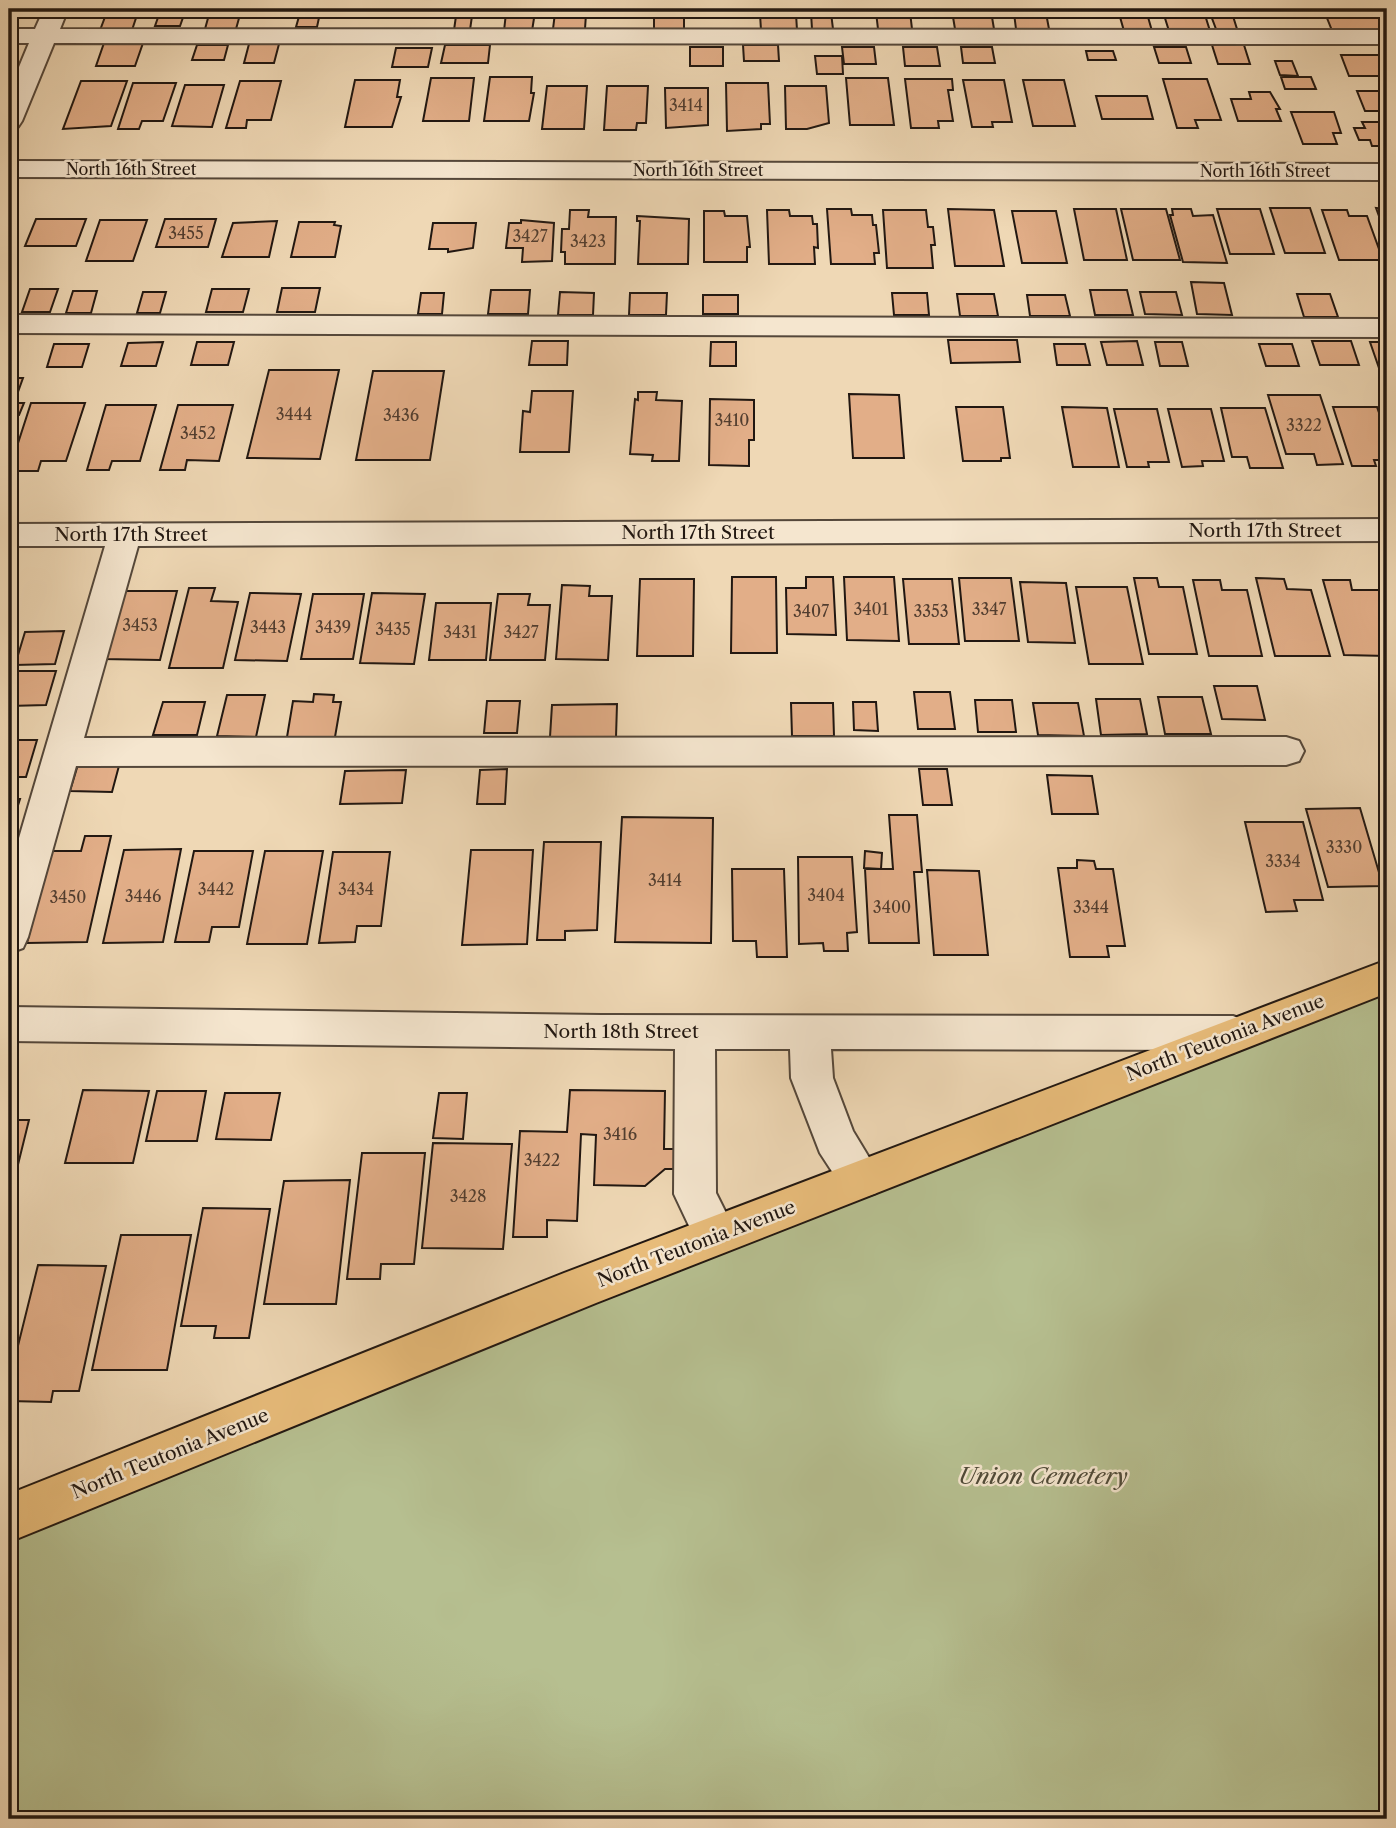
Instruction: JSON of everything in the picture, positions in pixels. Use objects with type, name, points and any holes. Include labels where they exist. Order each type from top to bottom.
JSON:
[{"type":"main road","name":"North Teutonia Avenue","points":[[9,1518],[716,1235],[1233,1033],[1387,976]]},
{"type":"street","points":[[9,121],[56,9]]},
{"type":"street","points":[[9,36],[1387,37]]},
{"type":"street","name":"North 16th Street","points":[[9,169],[1387,172]]},
{"type":"street","points":[[9,324],[1387,328]]},
{"type":"street","name":"North 17th Street","points":[[9,535],[1387,530]]},
{"type":"street","points":[[9,937],[125,534]]},
{"type":"street","points":[[62,752],[1286,751]]},
{"type":"street","name":"North 18th Street","points":[[9,1024],[695,1032],[1233,1033]]},
{"type":"street","points":[[695,1032],[695,1194],[716,1235]]},
{"type":"street","points":[[810,1032],[812,1078],[835,1140],[861,1179]]},
{"type":"green space","name":"Union Cemetery","points":[[1387,976],[1387,1819],[9,1819],[9,1518],[580,1288]]},
{"type":"building","points":[[108,9],[139,9],[131,33],[99,33]]},
{"type":"building","points":[[161,9],[186,9],[180,26],[155,26]]},
{"type":"building","points":[[210,11],[241,11],[236,29],[205,29]]},
{"type":"building","points":[[952,11],[991,11],[994,29],[955,29]]},
{"type":"building","points":[[535,12],[532,31],[504,31],[506,13]]},
{"type":"building","points":[[876,12],[910,12],[912,29],[878,29]]},
{"type":"building","points":[[300,13],[320,13],[317,27],[296,27]]},
{"type":"building","points":[[555,13],[586,14],[585,29],[553,29]]},
{"type":"building","points":[[811,13],[831,13],[833,29],[812,29]]},
{"type":"building","points":[[1014,13],[1046,13],[1049,29],[1016,29]]},
{"type":"building","points":[[1210,13],[1232,13],[1237,29],[1216,29]]},
{"type":"building","points":[[1325,13],[1387,13],[1387,33],[1333,33]]},
{"type":"building","points":[[654,14],[684,14],[684,31],[654,31]]},
{"type":"building","points":[[760,14],[796,14],[797,30],[761,30]]},
{"type":"building","points":[[1164,15],[1205,15],[1210,31],[1169,31]]},
{"type":"building","points":[[456,16],[472,16],[470,30],[454,30]]},
{"type":"building","points":[[1120,17],[1148,17],[1152,31],[1124,31]]},
{"type":"building","points":[[104,43],[143,43],[135,66],[96,66]]},
{"type":"building","points":[[249,44],[279,44],[274,63],[244,63]]},
{"type":"building","points":[[197,45],[228,45],[224,60],[192,60]]},
{"type":"building","points":[[445,45],[490,45],[488,63],[441,63]]},
{"type":"building","points":[[743,45],[778,45],[779,61],[744,61]]},
{"type":"building","points":[[1212,45],[1244,45],[1250,64],[1218,64]]},
{"type":"building","points":[[690,47],[723,47],[723,66],[690,66]]},
{"type":"building","points":[[842,47],[874,47],[876,64],[844,64]]},
{"type":"building","points":[[903,47],[937,47],[940,66],[905,66]]},
{"type":"building","points":[[961,47],[992,47],[995,63],[963,63]]},
{"type":"building","points":[[1154,47],[1186,47],[1191,63],[1159,63]]},
{"type":"building","points":[[396,48],[432,48],[428,67],[392,67]]},
{"type":"building","points":[[1086,51],[1113,51],[1116,60],[1088,60]]},
{"type":"building","points":[[1341,55],[1387,55],[1387,76],[1349,76]]},
{"type":"building","points":[[815,56],[842,56],[843,74],[817,74]]},
{"type":"building","points":[[1275,61],[1292,61],[1298,76],[1280,75]]},
{"type":"building","points":[[490,77],[532,77],[531,93],[534,93],[529,121],[484,121]]},
{"type":"building","points":[[1281,77],[1311,77],[1316,89],[1285,89]]},
{"type":"building","points":[[431,78],[474,78],[469,121],[423,121]]},
{"type":"building","points":[[846,78],[888,78],[894,125],[850,125]]},
{"type":"building","points":[[905,79],[952,79],[953,90],[948,90],[953,121],[938,121],[939,128],[911,128]]},
{"type":"building","points":[[1163,79],[1207,79],[1221,120],[1195,120],[1198,128],[1177,128]]},
{"type":"building","points":[[355,80],[400,80],[397,97],[401,97],[392,127],[345,127]]},
{"type":"building","points":[[963,80],[1004,80],[1012,122],[992,122],[993,127],[972,127]]},
{"type":"building","points":[[1023,80],[1064,80],[1075,126],[1033,126]]},
{"type":"building","points":[[81,81],[127,81],[111,126],[63,129]]},
{"type":"building","points":[[240,81],[281,81],[271,120],[247,120],[246,128],[226,128]]},
{"type":"building","points":[[133,83],[176,83],[163,121],[142,121],[139,129],[118,129]]},
{"type":"building","points":[[726,83],[768,83],[770,124],[761,124],[761,129],[727,131]]},
{"type":"building","points":[[185,85],[224,85],[212,127],[172,126]]},
{"type":"building","points":[[547,86],[587,86],[584,129],[542,129]]},
{"type":"building","points":[[607,86],[648,86],[646,123],[637,123],[636,130],[604,130]]},
{"type":"building","points":[[785,86],[826,86],[829,123],[807,129],[786,129]]},
{"type":"building","points":[[665,88],[708,88],[708,125],[666,128]]},
{"type":"building","points":[[1357,91],[1387,91],[1387,111],[1365,111]]},
{"type":"building","points":[[1249,92],[1270,92],[1280,109],[1276,109],[1281,121],[1238,121],[1231,99],[1251,99]]},
{"type":"building","points":[[1096,96],[1147,96],[1153,119],[1102,119]]},
{"type":"building","points":[[1291,112],[1334,112],[1341,133],[1333,133],[1337,144],[1303,144]]},
{"type":"building","points":[[1362,122],[1387,122],[1387,146],[1372,146],[1370,140],[1359,140],[1354,128],[1365,128]]},
{"type":"building","points":[[1270,208],[1310,208],[1325,253],[1285,253]]},
{"type":"building","points":[[1376,208],[1387,209],[1387,238]]},
{"type":"building","points":[[827,209],[851,209],[852,215],[872,215],[873,225],[876,225],[879,253],[874,253],[875,264],[831,264]]},
{"type":"building","points":[[948,209],[994,210],[1004,266],[955,266]]},
{"type":"building","points":[[1074,209],[1116,209],[1127,260],[1084,260]]},
{"type":"building","points":[[1121,209],[1166,209],[1180,260],[1133,260]]},
{"type":"building","points":[[1172,209],[1191,209],[1193,216],[1213,215],[1227,263],[1183,262],[1170,215],[1173,215]]},
{"type":"building","points":[[1217,209],[1260,209],[1274,254],[1230,254]]},
{"type":"building","points":[[570,210],[589,210],[588,217],[616,217],[615,264],[565,264],[565,252],[561,252],[562,229],[569,229]]},
{"type":"building","points":[[767,210],[789,210],[790,216],[812,216],[813,224],[817,224],[818,248],[814,247],[815,264],[769,264]]},
{"type":"building","points":[[883,210],[926,210],[928,227],[933,227],[933,268],[887,268]]},
{"type":"building","points":[[1322,210],[1347,210],[1349,216],[1367,216],[1383,260],[1339,260]]},
{"type":"building","points":[[704,211],[724,211],[725,216],[747,216],[750,247],[747,247],[747,262],[704,262]]},
{"type":"building","points":[[1012,211],[1056,211],[1067,263],[1022,263]]},
{"type":"building","points":[[637,216],[689,219],[688,264],[638,264],[640,221],[637,221]]},
{"type":"building","points":[[36,219],[86,219],[76,246],[25,246]]},
{"type":"building","points":[[165,219],[216,219],[208,247],[156,247]]},
{"type":"building","points":[[100,220],[147,220],[133,261],[86,261]]},
{"type":"building","points":[[521,220],[554,223],[552,261],[522,262],[523,248],[506,248],[509,223],[521,223]]},
{"type":"building","points":[[277,221],[269,257],[222,257],[233,223]]},
{"type":"building","points":[[299,222],[335,222],[334,225],[341,226],[335,257],[291,257]]},
{"type":"building","points":[[433,223],[476,223],[473,248],[448,252],[448,249],[429,249]]},
{"type":"building","points":[[1191,282],[1224,283],[1232,315],[1197,314]]},
{"type":"building","points":[[282,288],[320,288],[315,312],[277,312]]},
{"type":"building","points":[[30,289],[58,289],[50,312],[22,312]]},
{"type":"building","points":[[212,289],[249,289],[243,312],[206,312]]},
{"type":"building","points":[[491,290],[530,290],[528,314],[488,314]]},
{"type":"building","points":[[1090,290],[1127,290],[1133,315],[1095,315]]},
{"type":"building","points":[[73,291],[97,291],[91,313],[66,313]]},
{"type":"building","points":[[143,292],[166,292],[160,313],[137,313]]},
{"type":"building","points":[[560,292],[594,293],[593,315],[558,315]]},
{"type":"building","points":[[1140,292],[1176,292],[1182,315],[1145,314]]},
{"type":"building","points":[[421,293],[444,293],[442,314],[418,314]]},
{"type":"building","points":[[630,293],[667,293],[666,315],[629,315]]},
{"type":"building","points":[[892,293],[927,293],[929,315],[894,315]]},
{"type":"building","points":[[957,294],[994,294],[998,316],[960,316]]},
{"type":"building","points":[[1297,294],[1330,294],[1338,317],[1304,317]]},
{"type":"building","points":[[703,295],[738,295],[738,314],[703,314]]},
{"type":"building","points":[[1027,295],[1065,295],[1070,316],[1030,316]]},
{"type":"building","points":[[948,340],[1017,340],[1020,362],[951,363]]},
{"type":"building","points":[[532,341],[568,341],[567,365],[529,365]]},
{"type":"building","points":[[1137,341],[1143,365],[1107,365],[1101,342]]},
{"type":"building","points":[[1312,341],[1351,341],[1359,365],[1320,365]]},
{"type":"building","points":[[163,342],[156,366],[121,366],[128,343]]},
{"type":"building","points":[[197,342],[234,342],[228,365],[191,365]]},
{"type":"building","points":[[711,342],[736,342],[736,366],[710,366]]},
{"type":"building","points":[[1155,342],[1182,342],[1188,366],[1160,366]]},
{"type":"building","points":[[1370,342],[1387,342],[1387,368],[1379,368]]},
{"type":"building","points":[[54,344],[89,344],[82,367],[47,367]]},
{"type":"building","points":[[1054,344],[1085,344],[1090,365],[1057,365]]},
{"type":"building","points":[[1259,344],[1292,344],[1299,366],[1266,366]]},
{"type":"building","points":[[269,370],[339,370],[320,459],[247,458]]},
{"type":"building","points":[[373,371],[444,371],[430,460],[356,460]]},
{"type":"building","points":[[9,378],[23,378],[14,403],[24,403],[19,415],[9,416]]},
{"type":"building","points":[[532,391],[573,391],[569,452],[520,452],[523,411],[530,412]]},
{"type":"building","points":[[638,392],[657,392],[656,400],[682,401],[679,461],[652,461],[653,455],[630,454]]},
{"type":"building","points":[[849,394],[899,395],[904,458],[853,458]]},
{"type":"building","points":[[1268,395],[1320,395],[1343,464],[1317,465],[1314,454],[1286,454]]},
{"type":"building","points":[[710,399],[754,400],[754,440],[749,440],[749,466],[709,465]]},
{"type":"building","points":[[31,403],[85,403],[66,461],[41,461],[38,471],[9,471]]},
{"type":"building","points":[[106,405],[156,405],[140,461],[112,461],[109,470],[87,470]]},
{"type":"building","points":[[178,405],[233,405],[219,461],[187,460],[185,470],[160,470]]},
{"type":"building","points":[[956,407],[1003,407],[1010,458],[1001,458],[1001,461],[963,461]]},
{"type":"building","points":[[1062,407],[1107,408],[1119,467],[1073,467]]},
{"type":"building","points":[[1333,407],[1377,407],[1387,436],[1387,460],[1374,460],[1376,466],[1352,466]]},
{"type":"building","points":[[1221,408],[1265,408],[1283,468],[1250,468],[1247,457],[1232,457]]},
{"type":"building","points":[[1114,409],[1157,409],[1169,462],[1148,462],[1149,467],[1127,467]]},
{"type":"building","points":[[1168,409],[1211,409],[1224,461],[1202,461],[1203,466],[1182,467]]},
{"type":"building","points":[[732,577],[776,577],[777,653],[731,653]]},
{"type":"building","points":[[806,577],[833,577],[836,635],[787,634],[786,588],[806,588]]},
{"type":"building","points":[[844,577],[894,577],[899,641],[847,640]]},
{"type":"building","points":[[959,578],[1011,578],[1019,641],[965,641]]},
{"type":"building","points":[[1134,578],[1157,578],[1159,587],[1183,587],[1197,654],[1149,654]]},
{"type":"building","points":[[1256,578],[1284,579],[1287,589],[1311,590],[1330,656],[1275,656]]},
{"type":"building","points":[[640,579],[694,579],[693,656],[637,656]]},
{"type":"building","points":[[903,579],[952,579],[959,644],[909,644]]},
{"type":"building","points":[[1193,580],[1220,580],[1222,590],[1247,590],[1262,656],[1209,656]]},
{"type":"building","points":[[1323,580],[1350,580],[1352,590],[1380,590],[1387,615],[1387,656],[1344,655]]},
{"type":"building","points":[[1020,582],[1066,583],[1075,643],[1028,642]]},
{"type":"building","points":[[562,585],[590,586],[589,596],[612,596],[608,660],[556,659]]},
{"type":"building","points":[[1076,587],[1127,587],[1143,664],[1089,664]]},
{"type":"building","points":[[189,588],[215,588],[211,601],[238,602],[223,668],[169,668]]},
{"type":"building","points":[[121,591],[177,591],[160,660],[102,659]]},
{"type":"building","points":[[250,593],[301,594],[287,661],[235,660]]},
{"type":"building","points":[[372,593],[425,594],[414,664],[360,663]]},
{"type":"building","points":[[313,594],[364,594],[353,659],[301,659]]},
{"type":"building","points":[[498,594],[530,594],[528,605],[550,605],[545,660],[490,660]]},
{"type":"building","points":[[436,603],[491,603],[486,660],[429,660]]},
{"type":"building","points":[[64,631],[55,664],[15,665],[25,632]]},
{"type":"building","points":[[16,671],[56,671],[46,705],[9,706]]},
{"type":"building","points":[[1214,686],[1257,686],[1265,720],[1222,719]]},
{"type":"building","points":[[914,692],[950,692],[955,729],[918,729]]},
{"type":"building","points":[[314,694],[334,695],[333,702],[341,702],[335,737],[287,737],[293,701],[313,702]]},
{"type":"building","points":[[227,695],[265,695],[256,737],[217,736]]},
{"type":"building","points":[[1158,697],[1202,697],[1211,734],[1165,734]]},
{"type":"building","points":[[1096,699],[1140,699],[1147,734],[1101,735]]},
{"type":"building","points":[[975,700],[1012,700],[1016,732],[978,732]]},
{"type":"building","points":[[487,701],[520,701],[517,733],[484,733]]},
{"type":"building","points":[[163,702],[205,702],[197,735],[153,735]]},
{"type":"building","points":[[853,702],[876,702],[878,731],[854,730]]},
{"type":"building","points":[[791,703],[833,703],[834,736],[792,736]]},
{"type":"building","points":[[1033,703],[1078,703],[1084,736],[1038,735]]},
{"type":"building","points":[[617,704],[616,737],[550,737],[552,705]]},
{"type":"building","points":[[9,740],[37,740],[26,777],[9,777]]},
{"type":"building","points":[[79,761],[120,762],[112,792],[70,791]]},
{"type":"building","points":[[507,769],[505,804],[477,804],[480,770]]},
{"type":"building","points":[[919,769],[947,769],[952,805],[923,805]]},
{"type":"building","points":[[406,770],[402,803],[340,804],[345,771]]},
{"type":"building","points":[[1047,775],[1092,776],[1098,814],[1052,814]]},
{"type":"building","points":[[9,799],[20,799],[14,818],[9,818]]},
{"type":"building","points":[[1360,808],[1383,886],[1328,887],[1306,809]]},
{"type":"building","points":[[889,815],[917,815],[922,872],[914,872],[919,943],[869,943],[865,869],[893,869]]},
{"type":"building","points":[[622,817],[713,818],[711,943],[615,942]]},
{"type":"building","points":[[1245,822],[1303,822],[1323,900],[1294,900],[1297,911],[1266,912]]},
{"type":"building","points":[[85,836],[111,836],[87,942],[27,943],[50,851],[81,851]]},
{"type":"building","points":[[544,842],[601,842],[597,930],[565,931],[565,940],[537,940]]},
{"type":"building","points":[[181,849],[163,942],[103,943],[124,850]]},
{"type":"building","points":[[471,850],[533,850],[527,944],[462,945]]},
{"type":"building","points":[[194,851],[253,851],[239,927],[212,927],[209,942],[175,942]]},
{"type":"building","points":[[265,851],[323,851],[307,944],[247,944]]},
{"type":"building","points":[[865,851],[882,853],[881,869],[864,868]]},
{"type":"building","points":[[333,852],[390,852],[381,926],[357,926],[355,942],[319,943]]},
{"type":"building","points":[[798,857],[852,857],[857,932],[847,933],[848,951],[824,951],[823,943],[799,944]]},
{"type":"building","points":[[1077,860],[1094,861],[1096,869],[1113,869],[1125,946],[1107,946],[1109,957],[1070,957],[1058,868],[1077,868]]},
{"type":"building","points":[[732,869],[784,869],[787,957],[757,957],[756,941],[733,941]]},
{"type":"building","points":[[927,870],[979,871],[988,955],[934,955]]},
{"type":"building","points":[[83,1090],[149,1091],[133,1163],[65,1163]]},
{"type":"building","points":[[570,1090],[665,1091],[664,1149],[675,1149],[674,1169],[665,1169],[645,1186],[594,1185],[596,1135],[581,1134],[577,1221],[547,1220],[547,1237],[513,1237],[520,1131],[567,1132]]},
{"type":"building","points":[[157,1091],[206,1091],[197,1141],[146,1141]]},
{"type":"building","points":[[225,1093],[280,1093],[271,1140],[216,1139]]},
{"type":"building","points":[[439,1093],[467,1093],[463,1139],[433,1138]]},
{"type":"building","points":[[9,1120],[29,1120],[9,1201]]},
{"type":"building","points":[[433,1143],[512,1144],[503,1249],[422,1248]]},
{"type":"building","points":[[362,1153],[425,1153],[414,1264],[381,1264],[380,1279],[347,1279]]},
{"type":"building","points":[[350,1180],[336,1304],[264,1304],[284,1181]]},
{"type":"building","points":[[203,1208],[270,1209],[249,1338],[214,1338],[216,1326],[181,1326]]},
{"type":"building","points":[[121,1235],[191,1235],[167,1370],[92,1370]]},
{"type":"building","points":[[38,1265],[106,1266],[79,1391],[53,1391],[51,1402],[9,1401],[9,1382]]}]
